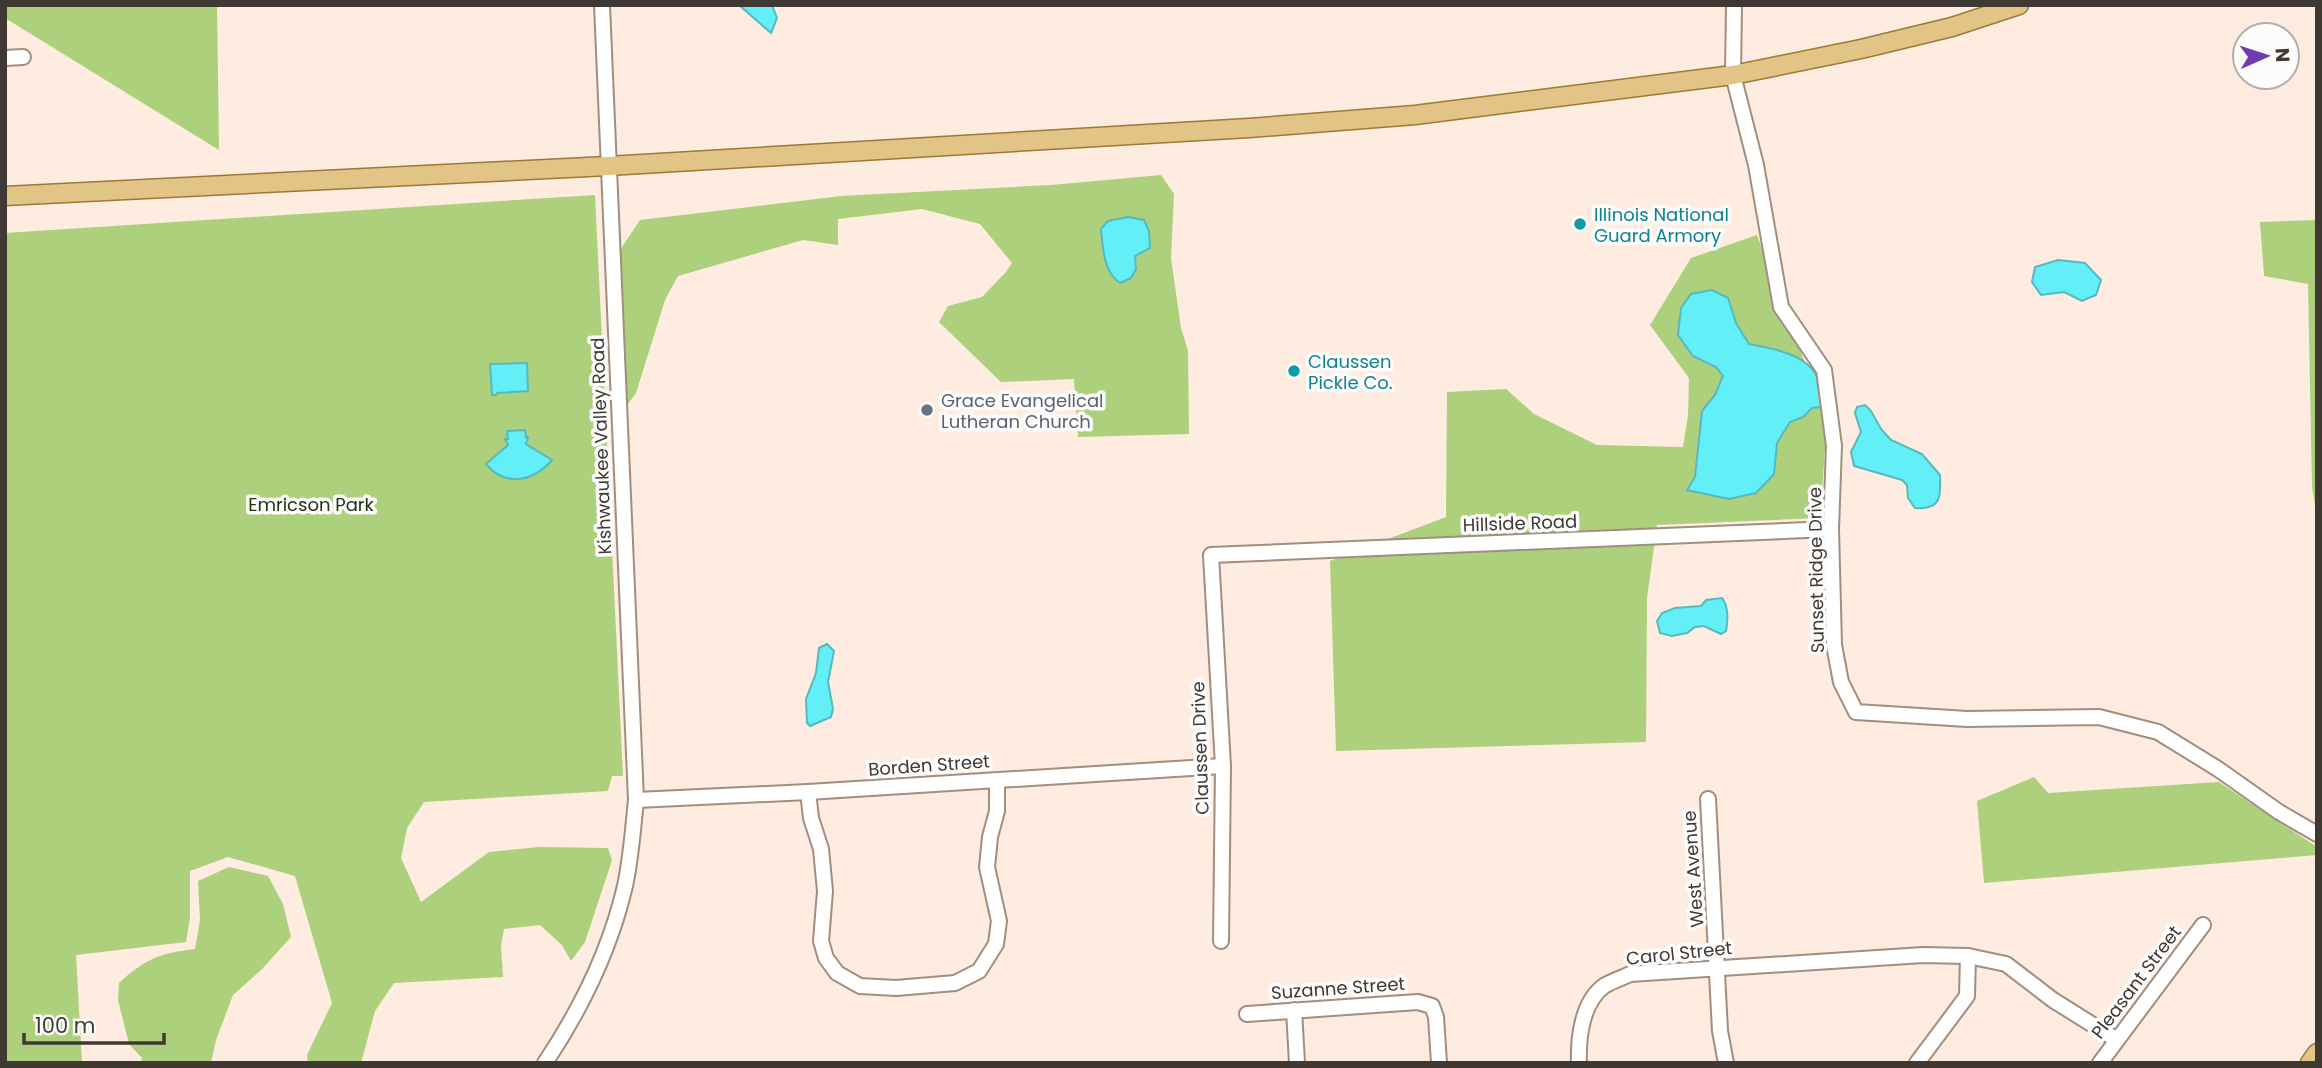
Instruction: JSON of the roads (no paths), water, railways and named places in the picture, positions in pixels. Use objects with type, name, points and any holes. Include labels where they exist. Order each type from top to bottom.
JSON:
[{"type":"main road","points":[[5,196],[608,166],[1249,128],[1415,115],[1733,75],[1952,27],[2019,5]]},
{"type":"main road","points":[[2309,1063],[2317,1053]]},
{"type":"street","name":"Kishwaukee Valley Road","points":[[545,1063],[590,984],[612,931],[625,885],[636,800],[602,5]]},
{"type":"street","name":"Sunset Ridge Drive","points":[[1734,5],[1733,75],[1756,165],[1781,307],[1824,370],[1834,446],[1831,529],[1834,645],[1841,682],[1856,712],[1967,719],[2099,717],[2158,732],[2317,834]]},
{"type":"street","points":[[5,58],[23,57]]},
{"type":"street","name":"Hillside Road","points":[[1210,555],[1831,529]]},
{"type":"street","name":"Claussen Drive","points":[[1210,555],[1223,766],[1221,941]]},
{"type":"street","name":"Borden Street","points":[[636,800],[1223,766]]},
{"type":"street","points":[[808,792],[811,818],[821,849],[825,891],[821,941],[826,958],[836,973],[860,986],[896,988],[955,983],[979,971],[996,944],[999,921],[988,867],[990,837],[997,811],[997,780]]},
{"type":"street","name":"West Avenue","points":[[1707,799],[1720,1031],[1726,1063]]},
{"type":"street","name":"Pleasant Street","points":[[2099,1063],[2203,925]]},
{"type":"street","name":"Carol Street","points":[[1580,1063],[1579,1045],[1585,1012],[1602,987],[1630,974],[1923,955],[1968,956],[2006,964],[2053,1000],[2117,1040]]},
{"type":"street","points":[[1917,1063],[1967,996],[1968,956]]},
{"type":"street","name":"Suzanne Street","points":[[1247,1014],[1418,1002],[1432,1006],[1436,1017],[1439,1063]]},
{"type":"street","points":[[1294,1010],[1297,1063]]},
{"type":"water","points":[[739,5],[772,5],[777,18],[771,33]]},
{"type":"water","points":[[1128,217],[1144,220],[1149,231],[1150,248],[1135,256],[1136,269],[1131,278],[1120,283],[1107,266],[1101,229],[1108,221]]},
{"type":"water","points":[[2058,260],[2085,263],[2101,280],[2096,295],[2082,301],[2064,292],[2041,295],[2032,282],[2035,267]]},
{"type":"water","points":[[1712,290],[1728,298],[1736,323],[1749,344],[1777,350],[1802,360],[1818,378],[1821,391],[1821,407],[1812,408],[1803,417],[1790,422],[1777,443],[1774,474],[1756,493],[1729,499],[1687,490],[1695,477],[1702,411],[1715,395],[1723,376],[1716,367],[1693,356],[1678,335],[1681,308],[1691,294]]},
{"type":"water","points":[[527,363],[528,391],[492,395],[490,364]]},
{"type":"water","points":[[1865,405],[1891,440],[1922,454],[1940,475],[1939,496],[1935,504],[1915,508],[1908,498],[1907,485],[1902,480],[1854,466],[1851,452],[1861,432],[1855,413],[1857,407]]},
{"type":"water","points":[[525,430],[528,437],[526,444],[552,460],[537,473],[520,479],[511,479],[494,472],[486,464],[508,445],[505,439],[508,439],[507,431]]},
{"type":"water","points":[[1722,598],[1726,605],[1727,618],[1726,631],[1721,634],[1704,626],[1672,636],[1660,633],[1657,621],[1662,613],[1675,608],[1701,606],[1706,600]]},
{"type":"water","points":[[827,644],[834,651],[828,682],[833,709],[831,717],[810,726],[807,723],[806,699],[816,673],[819,648]]},
{"type":"place","name":"Illinois National Guard Armory","points":[[1580,224]]},
{"type":"place","name":"Claussen Pickle Co.","points":[[1294,371]]},
{"type":"place","name":"Grace Evangelical Lutheran Church","points":[[927,410]]},
{"type":"park label","name":"Emricson Park","points":[[311,504]]}]
